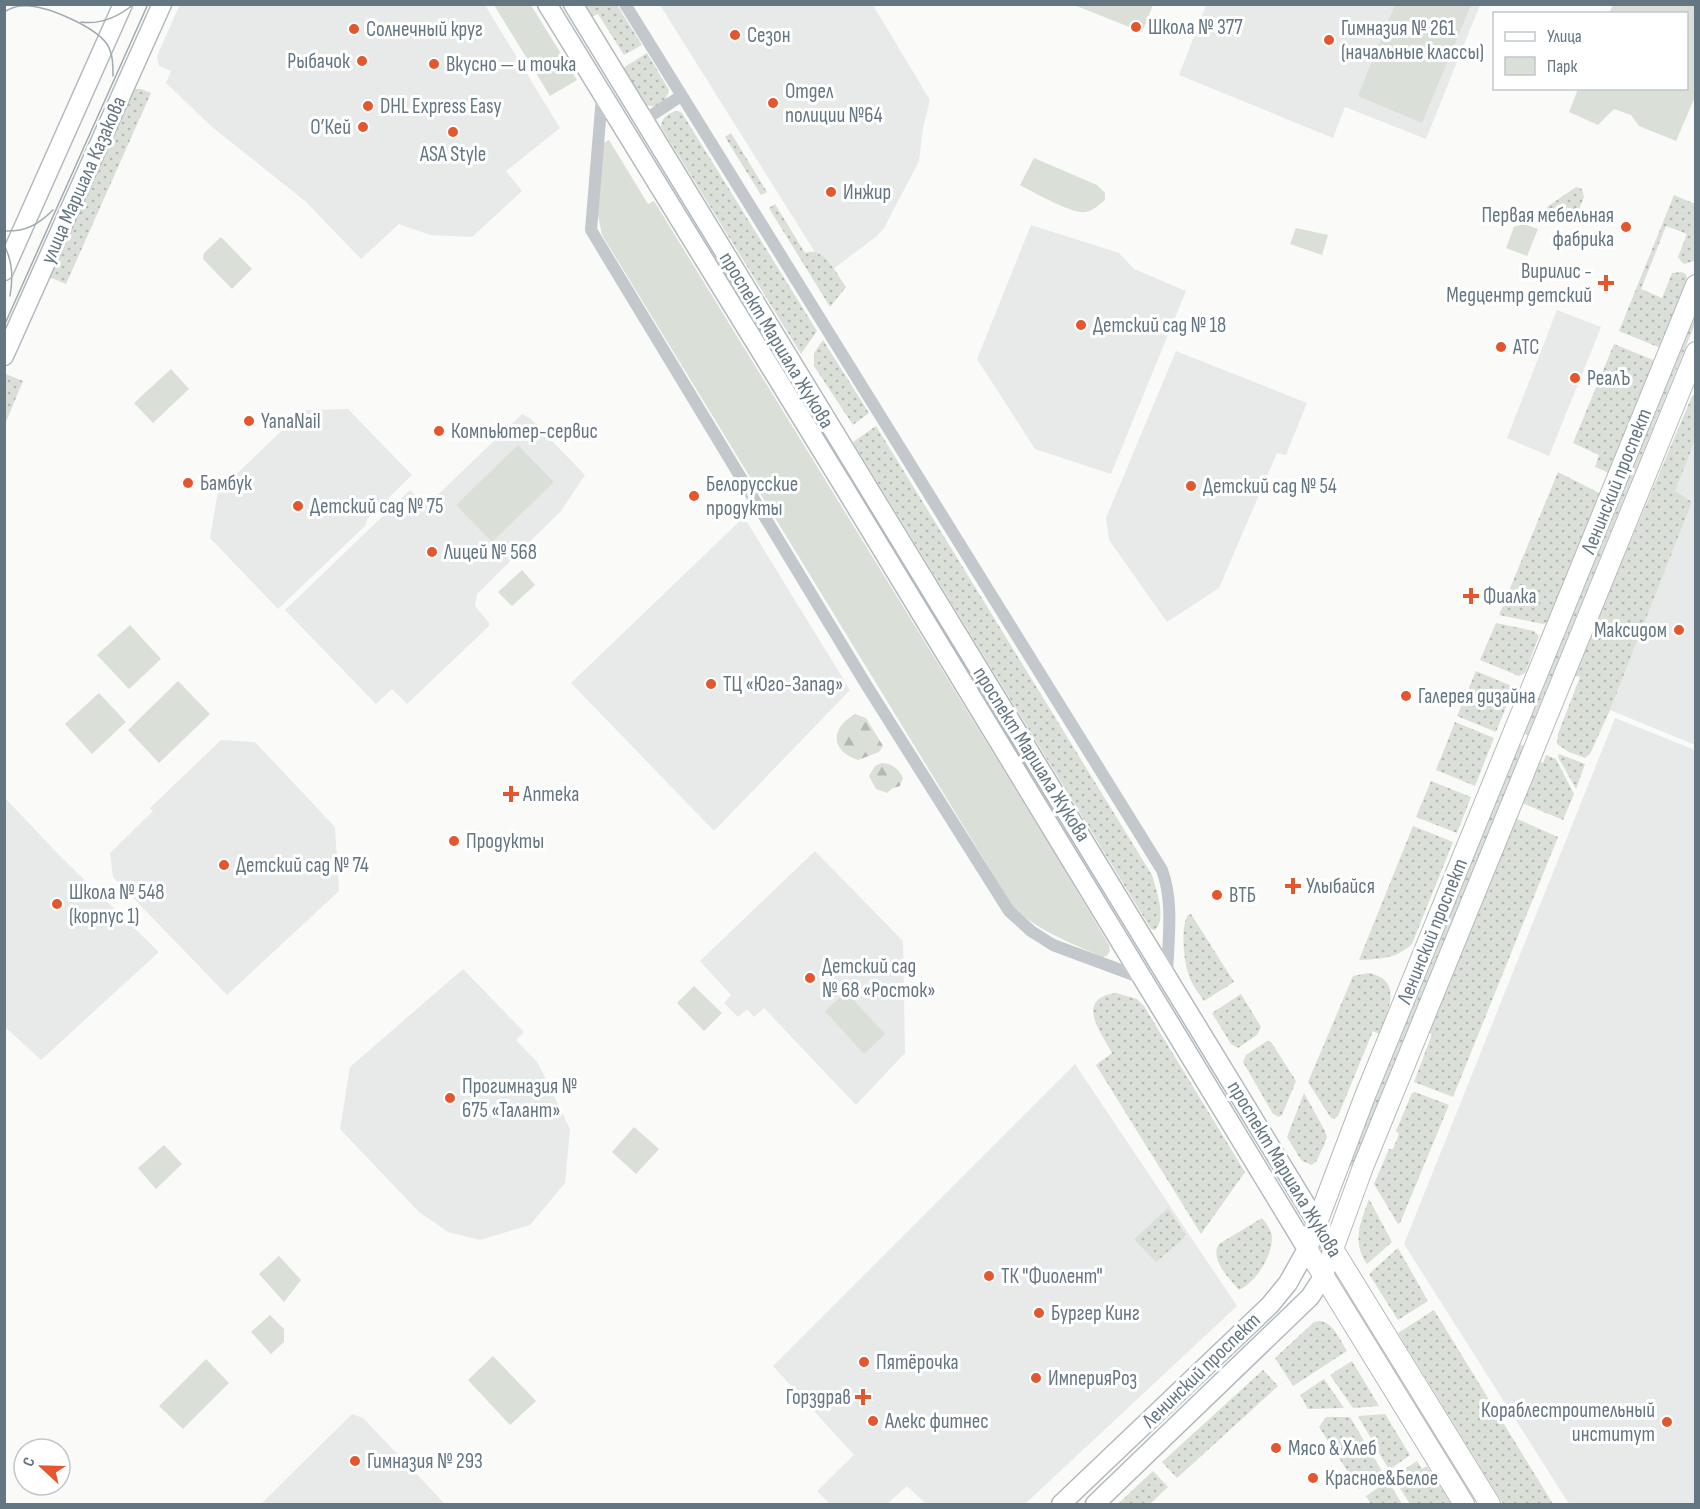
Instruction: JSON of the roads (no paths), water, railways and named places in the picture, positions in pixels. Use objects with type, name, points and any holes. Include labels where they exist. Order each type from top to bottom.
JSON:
[{"type":"main road","name":"улица Маршала Казакова","points":[[4,271],[123,4]]},
{"type":"main road","name":"улица Маршала Казакова","points":[[4,356],[162,4]]},
{"type":"main road","name":"проспект Маршала Жукова","points":[[547,4],[1306,1250],[1464,1504]]},
{"type":"main road","name":"проспект Маршала Жукова","points":[[573,4],[1490,1504]]},
{"type":"main road","name":"Ленинский проспект","points":[[1061,1504],[1270,1305],[1288,1283],[1306,1250],[1365,1096],[1695,285]]},
{"type":"main road","name":"Ленинский проспект","points":[[1095,1504],[1286,1322],[1310,1297],[1323,1277],[1363,1167],[1695,352]]},
{"type":"street","points":[[625,4],[1162,870],[1167,885],[1168,899],[1167,975]]},
{"type":"street","points":[[602,96],[591,230],[867,686],[1009,911],[1031,932],[1053,945],[1142,978]]},
{"type":"street","points":[[644,122],[681,96]]},
{"type":"tram line","points":[[81,22],[109,19],[134,4]]},
{"type":"tram line","points":[[4,326],[148,4]]},
{"type":"tram line","points":[[4,12],[17,7],[31,6],[55,12],[91,30],[101,37],[109,48],[112,56],[113,76]]},
{"type":"tram line","points":[[4,231],[31,226],[53,210]]},
{"type":"tram line","points":[[4,245],[12,270],[10,296]]},
{"type":"place","name":"Школа № 377","points":[[1136,27]]},
{"type":"place","name":"Солнечный круг","points":[[354,29]]},
{"type":"place","name":"Сезон","points":[[735,35]]},
{"type":"place","name":"Гимназия № 261 (начальные классы)","points":[[1329,40]]},
{"type":"place","name":"Рыбачок","points":[[362,61]]},
{"type":"place","name":"Вкусно — и точка","points":[[434,64]]},
{"type":"place","name":"Отдел полиции №64","points":[[773,103]]},
{"type":"place","name":"DHL Express Easy","points":[[368,106]]},
{"type":"place","name":"О’Кей","points":[[363,127]]},
{"type":"place","name":"ASA Style","points":[[453,132]]},
{"type":"place","name":"Инжир","points":[[831,192]]},
{"type":"place","name":"Первая мебельная фабрика","points":[[1626,227]]},
{"type":"place","name":"Вирилис - Медцентр детский","points":[[1606,283]]},
{"type":"place","name":"Детский сад № 18","points":[[1081,325]]},
{"type":"place","name":"АТС","points":[[1501,347]]},
{"type":"place","name":"РеалЪ","points":[[1575,378]]},
{"type":"place","name":"YanaNail","points":[[249,421]]},
{"type":"place","name":"Компьютер-сервис","points":[[439,431]]},
{"type":"place","name":"Бамбук","points":[[188,483]]},
{"type":"place","name":"Детский сад № 54","points":[[1191,486]]},
{"type":"place","name":"Белорусские продукты","points":[[694,496]]},
{"type":"place","name":"Детский сад № 75","points":[[298,506]]},
{"type":"place","name":"Лицей № 568","points":[[432,552]]},
{"type":"place","name":"Фиалка","points":[[1471,596]]},
{"type":"place","name":"Максидом","points":[[1679,630]]},
{"type":"place","name":"ТЦ «Юго-Запад»","points":[[711,684]]},
{"type":"place","name":"Галерея дизайна","points":[[1406,696]]},
{"type":"place","name":"Аптека","points":[[511,794]]},
{"type":"place","name":"Продукты","points":[[454,841]]},
{"type":"place","name":"Детский сад № 74","points":[[224,865]]},
{"type":"place","name":"Улыбайся","points":[[1293,886]]},
{"type":"place","name":"ВТБ","points":[[1217,895]]},
{"type":"place","name":"Школа № 548 (корпус 1)","points":[[57,904]]},
{"type":"place","name":"Детский сад № 68 «Росток»","points":[[810,978]]},
{"type":"place","name":"Прогимназия № 675 «Талант»","points":[[450,1098]]},
{"type":"place","name":"ТК \"Фиолент\"","points":[[989,1276]]},
{"type":"place","name":"Бургер Кинг","points":[[1039,1313]]},
{"type":"place","name":"Пятёрочка","points":[[864,1362]]},
{"type":"place","name":"ИмперияРоз","points":[[1036,1378]]},
{"type":"place","name":"Горздрав","points":[[863,1397]]},
{"type":"place","name":"Алекс фитнес","points":[[873,1421]]},
{"type":"place","name":"Кораблестроительный институт","points":[[1667,1422]]},
{"type":"place","name":"Мясо & Хлеб","points":[[1276,1448]]},
{"type":"place","name":"Гимназия № 293","points":[[355,1461]]},
{"type":"place","name":"Красное&Белое","points":[[1313,1478]]}]
